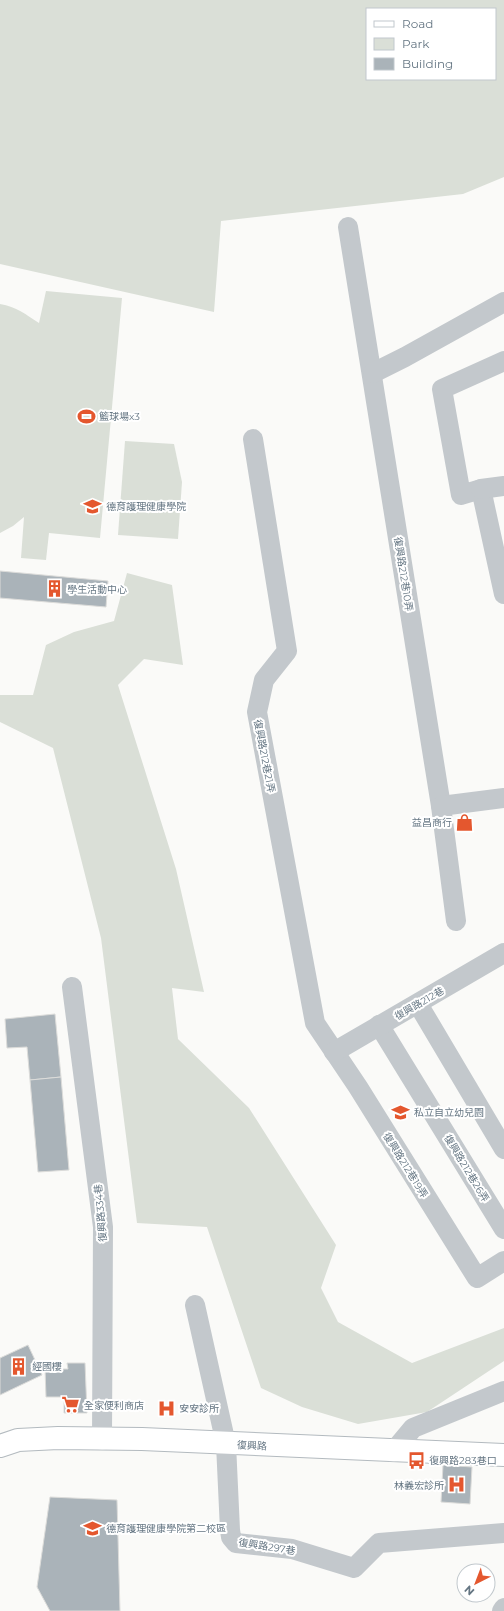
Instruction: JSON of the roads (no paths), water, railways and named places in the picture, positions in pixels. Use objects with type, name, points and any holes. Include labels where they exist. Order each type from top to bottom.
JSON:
[{"type":"street","name":"復興路212巷10弄","points":[[348,227],[373,373],[440,806],[456,921]]},
{"type":"street","points":[[373,373],[504,302]]},
{"type":"street","points":[[504,361],[442,389],[461,495],[481,489],[504,486]]},
{"type":"street","name":"復興路212巷21弄","points":[[253,438],[287,650],[264,680],[256,712],[315,1023],[334,1052]]},
{"type":"street","points":[[481,489],[504,594]]},
{"type":"street","points":[[440,806],[504,798]]},
{"type":"street","name":"復興路212巷","points":[[334,1052],[504,953]]},
{"type":"street","name":"復興路334巷","points":[[72,987],[103,1226],[102,1440]]},
{"type":"street","points":[[418,1004],[504,1149]]},
{"type":"street","name":"復興路212巷26弄","points":[[379,1025],[504,1229]]},
{"type":"street","name":"復興路212巷19弄","points":[[334,1052],[358,1087],[477,1278],[504,1261]]},
{"type":"street","name":"復興路297巷","points":[[195,1305],[226,1444],[230,1530],[231,1537],[236,1542],[292,1549],[354,1568],[379,1543],[504,1533]]},
{"type":"street","points":[[393,1452],[413,1428],[504,1391]]},
{"type":"street","name":"復興路","points":[[0,1446],[18,1440],[58,1438],[102,1440],[174,1440],[393,1452],[504,1455]]},
{"type":"place","name":"籃球場x3","points":[[86,416]]},
{"type":"place","name":"德育護理健康學院","points":[[93,506]]},
{"type":"place","name":"學生活動中心","points":[[54,589]]},
{"type":"place","name":"益昌商行","points":[[465,822]]},
{"type":"place","name":"私立自立幼兒園","points":[[401,1112]]},
{"type":"place","name":"經國樓","points":[[19,1366]]},
{"type":"place","name":"全家便利商店","points":[[71,1405]]},
{"type":"place","name":"安安診所","points":[[166,1408]]},
{"type":"place","name":"復興路283巷口","points":[[416,1460]]},
{"type":"place","name":"林義宏診所","points":[[457,1485]]},
{"type":"place","name":"德育護理健康學院第二校區","points":[[93,1528]]}]
